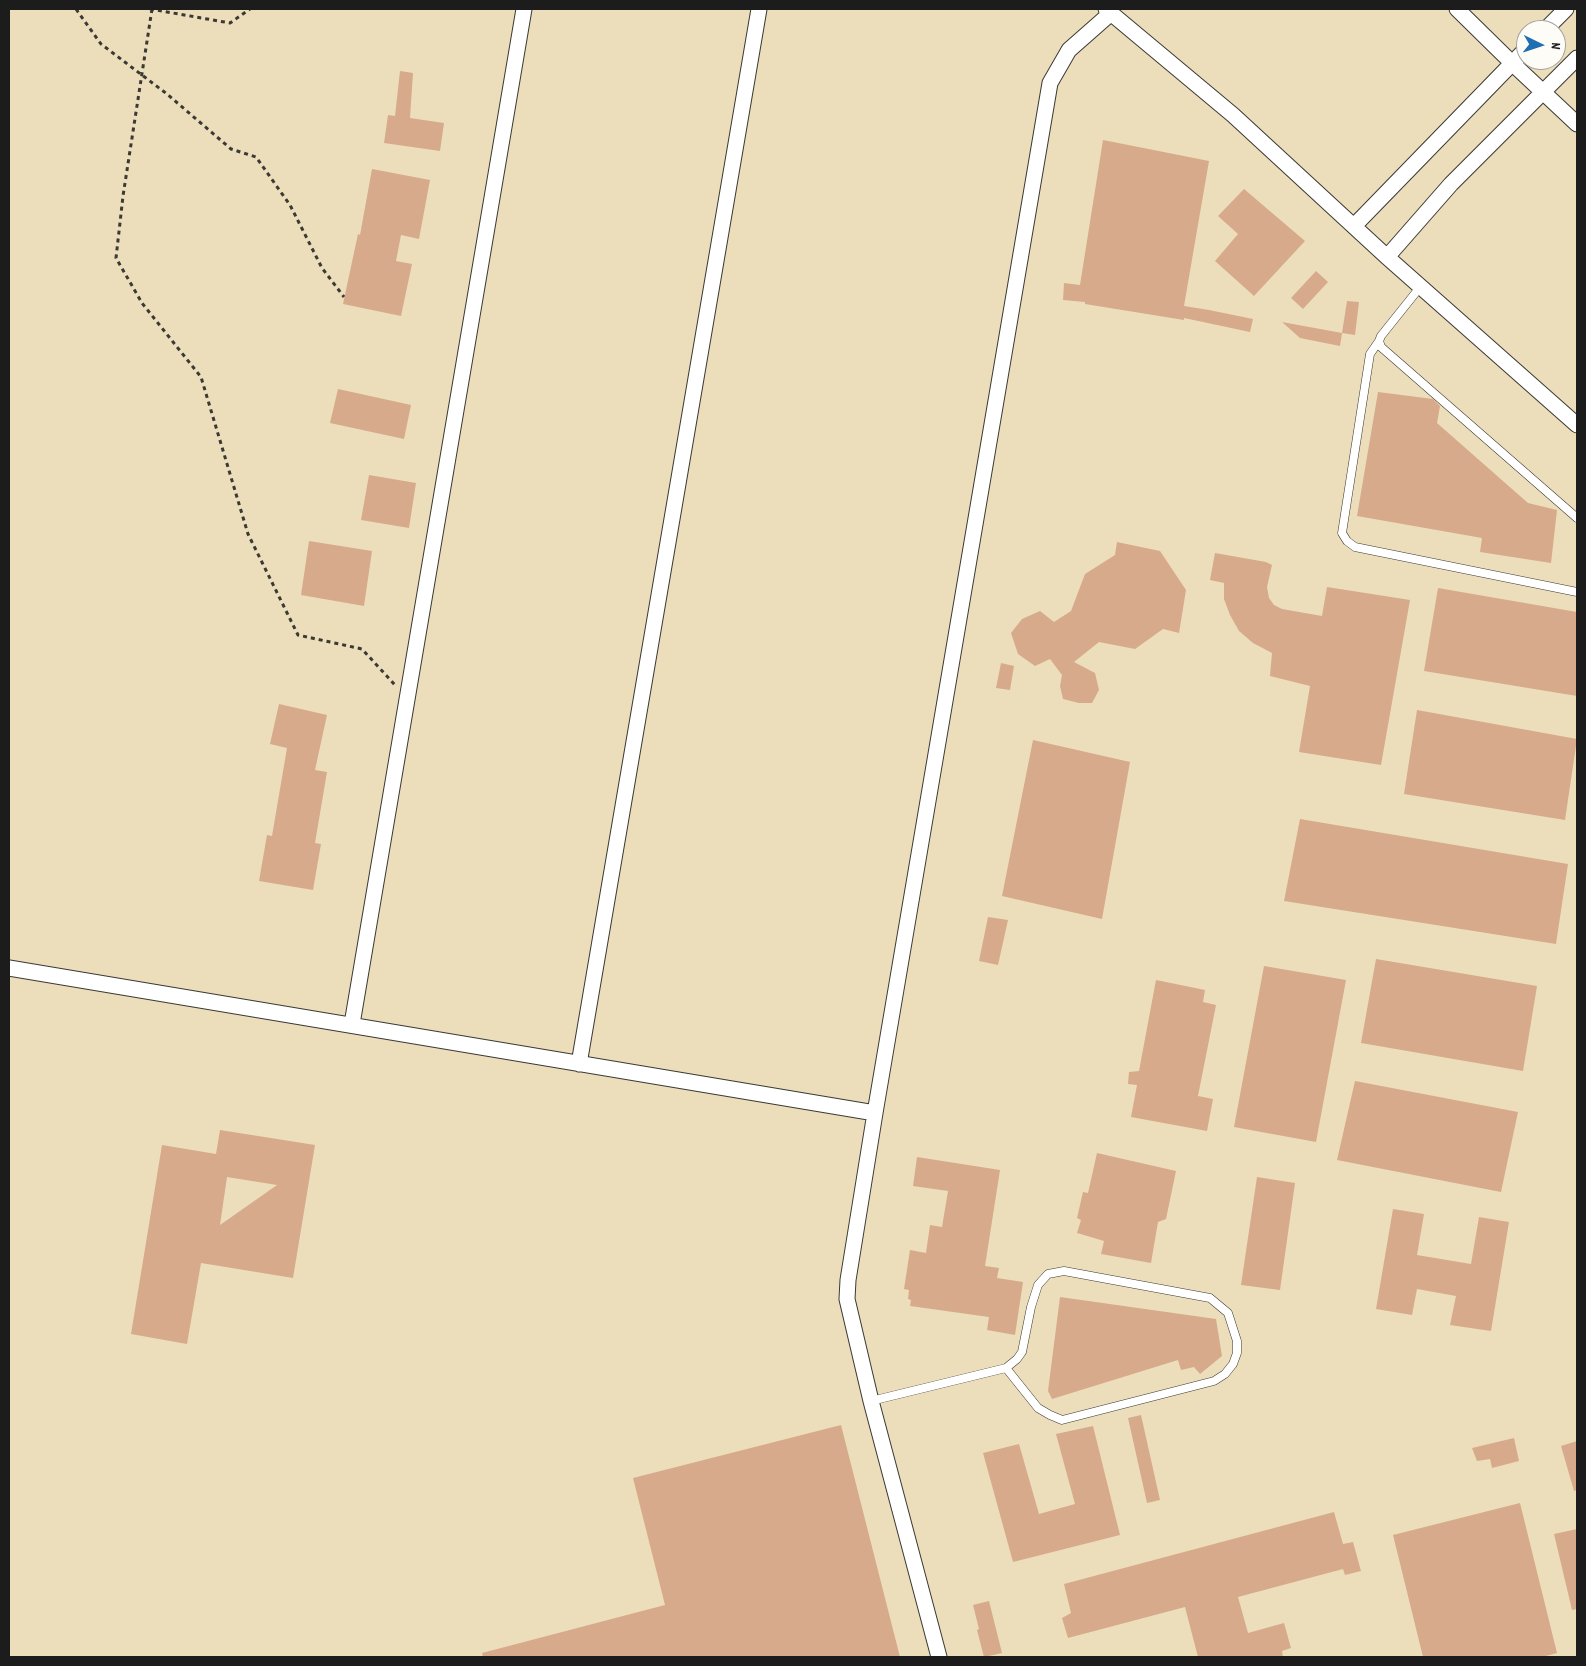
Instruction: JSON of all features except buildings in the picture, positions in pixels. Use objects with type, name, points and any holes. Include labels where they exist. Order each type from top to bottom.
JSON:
[{"type":"street","points":[[352,1024],[524,9]]},
{"type":"street","points":[[579,1064],[759,9]]},
{"type":"street","points":[[1457,9],[1577,124]]},
{"type":"street","points":[[1555,20],[1566,9]]},
{"type":"street","points":[[939,1657],[871,1401],[847,1299],[848,1280],[874,1113],[1050,83],[1069,50],[1108,11],[1233,115],[1387,256],[1577,425]]},
{"type":"street","points":[[1387,256],[1452,184],[1577,58]]},
{"type":"street","points":[[1354,226],[1516,59]]},
{"type":"street","points":[[9,968],[874,1113]]},
{"type":"lane","points":[[1421,286],[1387,326],[1370,354],[1342,532],[1347,542],[1355,547],[1577,592]]},
{"type":"lane","points":[[1379,341],[1381,347],[1577,518]]},
{"type":"lane","points":[[871,1401],[1006,1368],[1022,1352],[1031,1307],[1038,1285],[1048,1274],[1064,1271],[1210,1298],[1228,1313],[1237,1341],[1237,1354],[1233,1364],[1225,1374],[1214,1381],[1062,1420],[1038,1408],[1006,1368]]},
{"type":"path","points":[[76,9],[101,44],[167,94],[231,149],[256,157],[290,205],[322,268],[344,296]]},
{"type":"path","points":[[250,9],[230,23],[151,9],[123,196],[116,258],[142,303],[201,377],[248,534],[298,635],[362,649],[407,698]]}]
